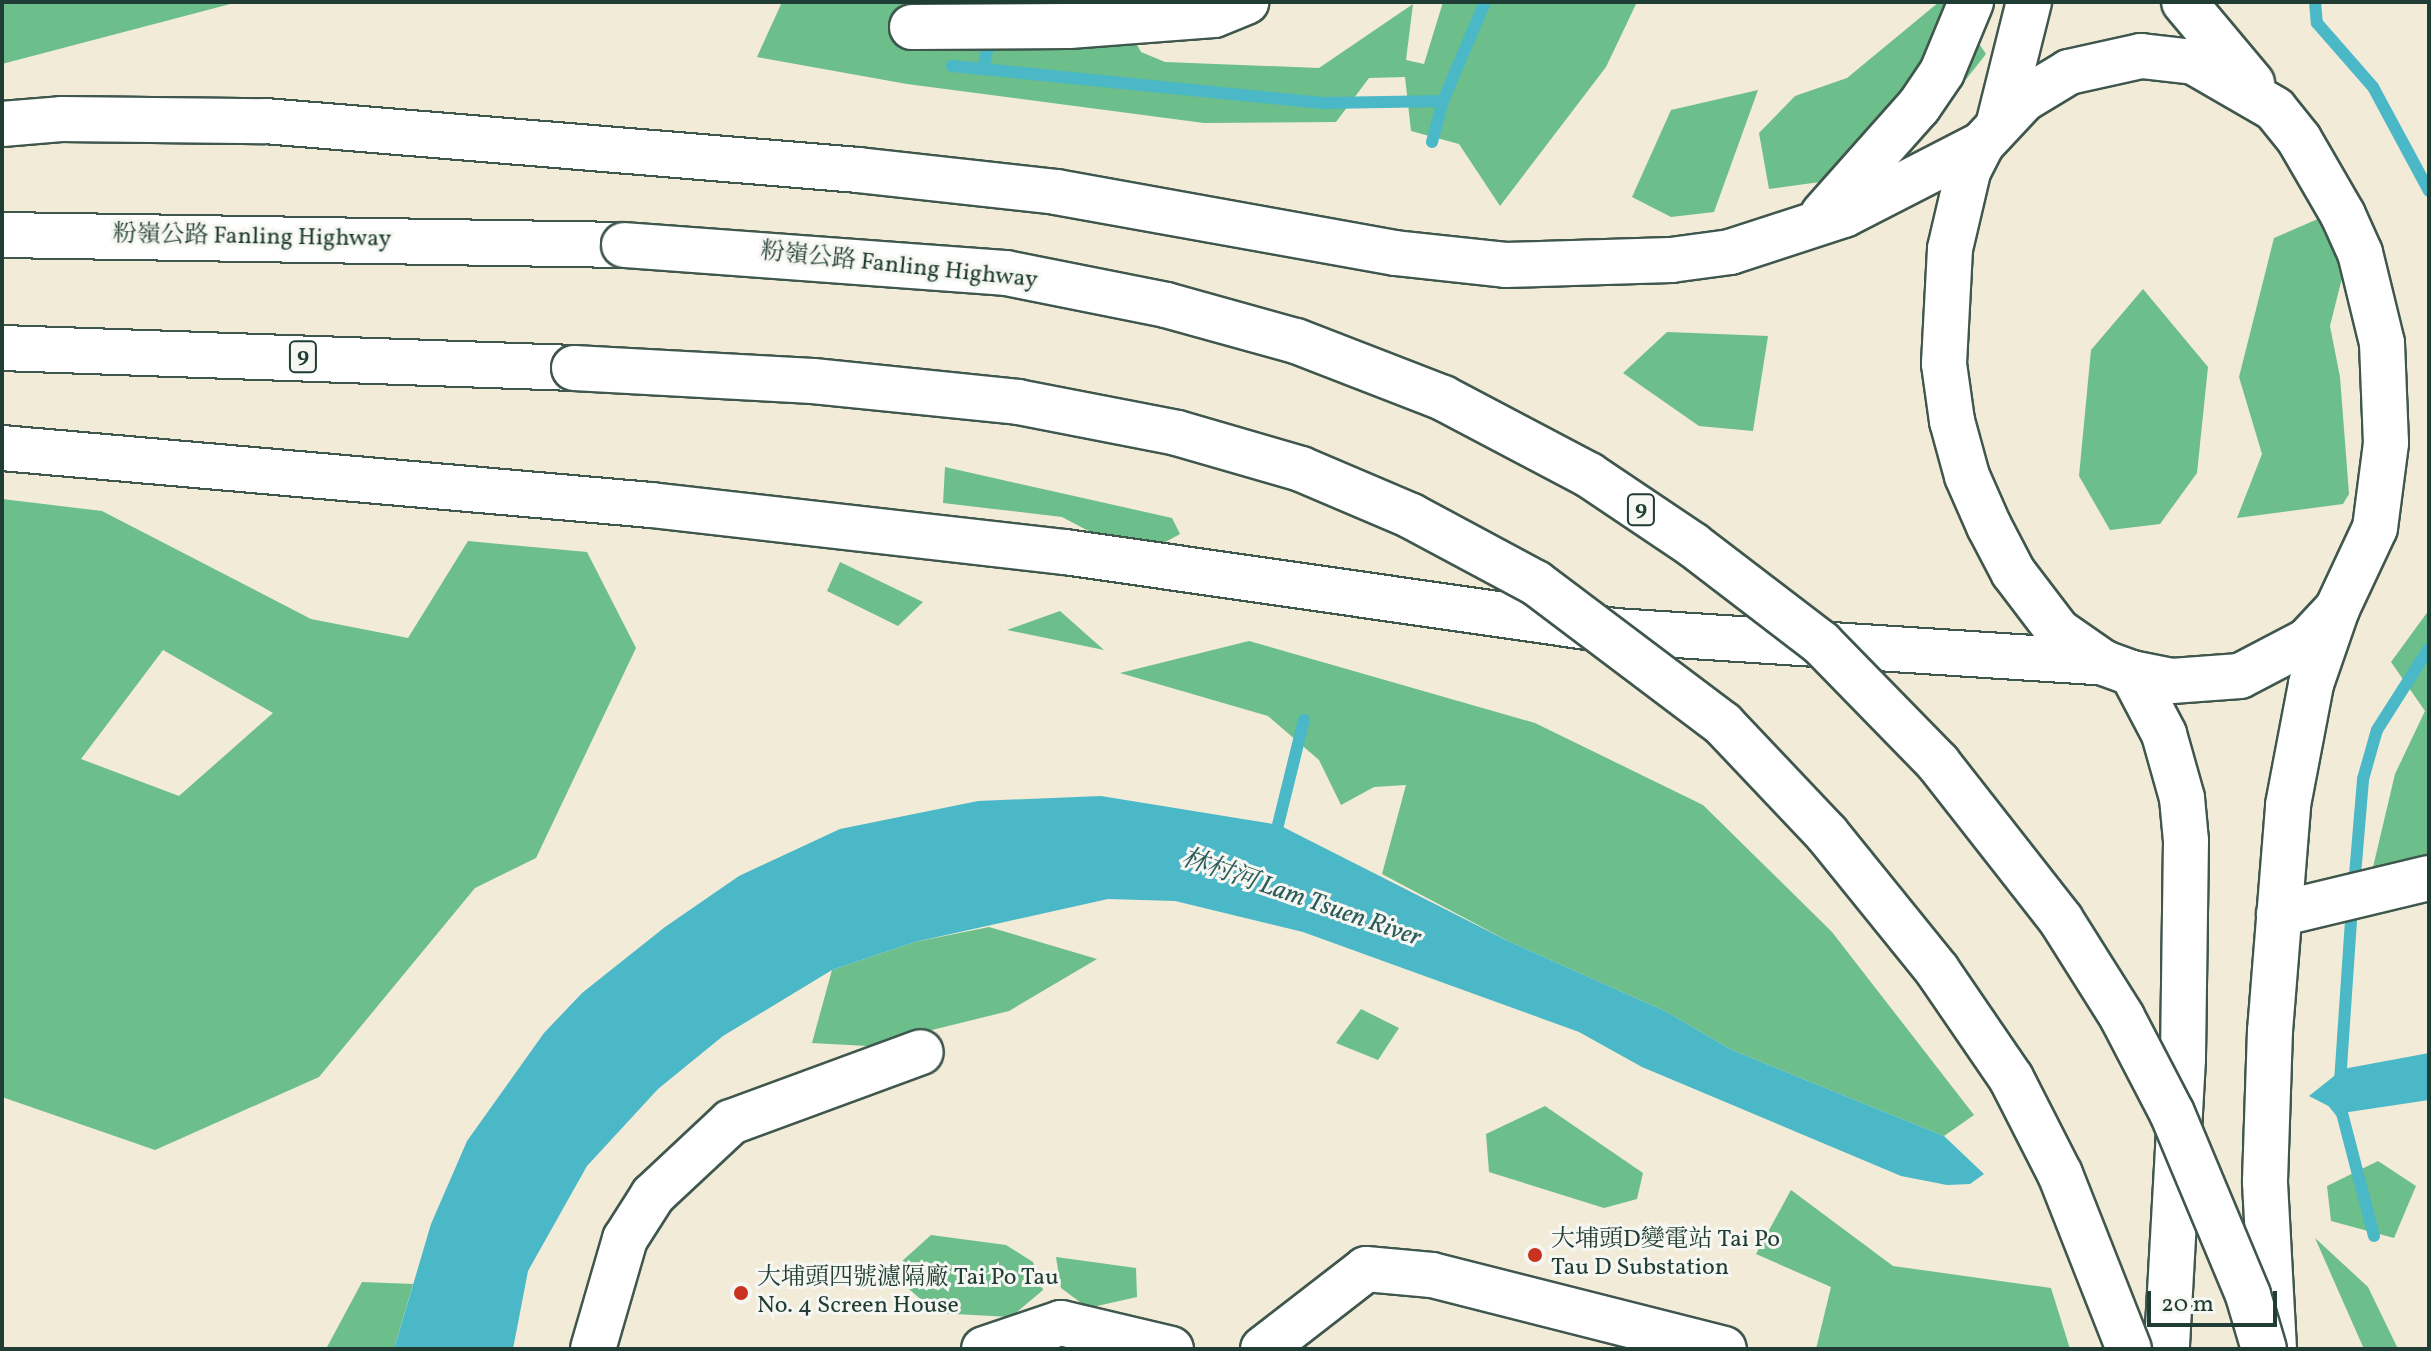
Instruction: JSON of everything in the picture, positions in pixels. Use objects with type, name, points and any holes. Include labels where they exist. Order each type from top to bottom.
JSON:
[{"type":"main road","points":[[912,27],[991,31],[1142,21],[1214,15],[1247,2]]},
{"type":"main road","points":[[1807,231],[1919,106],[1942,72],[1971,2]]},
{"type":"main road","points":[[2,124],[61,119],[265,121],[858,170],[1056,192],[1395,253],[1505,265],[1671,260],[1730,252],[1807,231],[1883,198],[1991,133],[2029,2]]},
{"type":"main road","points":[[2184,2],[2299,139],[2343,215],[2360,253],[2382,343],[2387,392],[2382,492],[2366,556],[2337,609],[2301,718],[2279,914],[2265,1181],[2274,1349]]},
{"type":"main road","points":[[2167,1349],[2183,1059],[2186,841],[2182,798],[2164,734],[2118,668],[2058,631],[2013,572],[1967,476],[1952,421],[1944,350],[1950,249],[1968,172],[1991,133],[2024,99],[2069,72],[2141,56],[2194,62],[2247,89],[2275,109]]},
{"type":"main road","name":"粉嶺公路 Fanling Highway","points":[[2,235],[624,245],[1006,273],[1166,305],[1296,341],[1443,398],[1589,475],[1641,510],[1821,643],[1938,763],[2061,920],[2122,1017],[2172,1113],[2248,1295],[2264,1349]]},
{"type":"main road","name":"9","points":[[2,348],[574,368],[813,381],[986,399],[1177,433],[1301,469],[1411,516],[1536,583],[1723,724],[1827,834],[1937,970],[2011,1078],[2060,1174],[2129,1349]]},
{"type":"main road","points":[[2,448],[682,508],[1065,552],[1615,631],[2118,668],[2172,681],[2240,676],[2307,641],[2337,609]]},
{"type":"main road","points":[[2279,914],[2429,878]]},
{"type":"main road","points":[[593,1349],[625,1239],[653,1195],[731,1122],[921,1052]]},
{"type":"main road","points":[[1263,1349],[1366,1269],[1432,1275],[1724,1349]]},
{"type":"main road","points":[[984,1349],[1061,1323],[1171,1349]]},
{"type":"green space","points":[[2,2],[238,2],[2,64]]},
{"type":"green space","points":[[782,2],[984,2],[1038,13],[1116,6],[1141,52],[1165,62],[1319,68],[1413,4],[1406,60],[1424,64],[1443,2],[1637,2],[1606,67],[1500,206],[1459,144],[1411,131],[1405,77],[1369,78],[1336,122],[1204,123],[907,84],[757,57]]},
{"type":"green space","points":[[1939,2],[1951,2],[1986,54],[1893,172],[1769,189],[1759,133],[1795,96],[1847,78]]},
{"type":"green space","points":[[1758,90],[1714,212],[1671,217],[1632,197],[1671,110]]},
{"type":"green space","points":[[2334,212],[2344,270],[2330,326],[2340,377],[2349,494],[2343,504],[2237,518],[2262,454],[2239,377],[2274,238]]},
{"type":"green space","points":[[2143,289],[2208,367],[2197,473],[2160,524],[2110,530],[2079,476],[2091,350]]},
{"type":"green space","points":[[1667,332],[1768,336],[1753,431],[1699,426],[1623,373]]},
{"type":"green space","points":[[945,467],[1172,518],[1180,534],[1138,557],[1062,517],[943,503]]},
{"type":"green space","points":[[2,499],[102,511],[311,619],[408,638],[468,541],[587,552],[636,648],[536,858],[475,888],[319,1077],[155,1150],[2,1097]],"holes":[[[163,650],[273,713],[179,796],[81,759]]]},
{"type":"green space","points":[[840,562],[923,602],[898,626],[827,591]]},
{"type":"green space","points":[[2429,610],[2429,859],[2369,884],[2395,774],[2425,711],[2391,662]]},
{"type":"green space","points":[[1060,611],[1104,650],[1007,630]]},
{"type":"green space","points":[[1249,641],[1535,723],[1703,805],[1832,932],[1974,1115],[1944,1136],[1732,1050],[1665,1011],[1510,942],[1382,874],[1406,785],[1374,787],[1341,805],[1319,760],[1268,716],[1120,673]]},
{"type":"green space","points":[[989,927],[1097,959],[1009,1011],[867,1046],[812,1043],[832,970],[915,942]]},
{"type":"green space","points":[[1361,1009],[1399,1028],[1378,1060],[1336,1043]]},
{"type":"green space","points":[[1545,1106],[1643,1173],[1637,1199],[1604,1208],[1489,1172],[1486,1134]]},
{"type":"green space","points":[[2378,1161],[2416,1186],[2394,1238],[2331,1221],[2327,1186]]},
{"type":"green space","points":[[1791,1190],[1893,1266],[2051,1288],[2070,1349],[1816,1349],[1831,1287],[1756,1254]]},
{"type":"green space","points":[[931,1235],[1006,1245],[1033,1262],[1043,1290],[1011,1317],[936,1313],[890,1272]]},
{"type":"green space","points":[[2315,1238],[2368,1287],[2398,1349],[2364,1349]]},
{"type":"green space","points":[[1056,1257],[1136,1268],[1137,1297],[1088,1308],[1061,1288]]},
{"type":"green space","points":[[362,1282],[413,1284],[394,1349],[326,1349]]},
{"type":"water","name":"林村河 Lam Tsuen River","points":[[1101,796],[1279,825],[1510,942],[1665,1011],[1732,1050],[1944,1136],[1984,1174],[1970,1184],[1947,1185],[1901,1176],[1642,1067],[1579,1032],[1303,932],[1175,901],[1108,899],[915,942],[832,970],[723,1036],[658,1089],[587,1166],[528,1271],[513,1349],[394,1349],[431,1224],[467,1141],[544,1033],[582,993],[665,927],[739,876],[840,829],[978,801]]},
{"type":"water","points":[[2429,1053],[2429,1100],[2342,1113],[2309,1096],[2343,1069]]},
{"type":"waterway","points":[[983,69],[998,2]]},
{"type":"waterway","points":[[1432,142],[1443,101],[1485,2]]},
{"type":"waterway","points":[[2315,2],[2317,23],[2373,87],[2429,191]]},
{"type":"waterway","points":[[952,66],[1325,103],[1443,101]]},
{"type":"waterway","points":[[2354,887],[2363,779],[2377,730],[2429,648]]},
{"type":"waterway","points":[[1274,841],[1304,720]]},
{"type":"waterway","points":[[2340,1082],[2352,905]]},
{"type":"waterway","points":[[2333,1102],[2342,1113],[2374,1236]]},
{"type":"place","name":"大埔頭D變電站 Tai Po Tau D Substation","points":[[1535,1255]]},
{"type":"place","name":"大埔頭四號濾隔廠 Tai Po Tau No. 4 Screen House","points":[[741,1293]]}]
